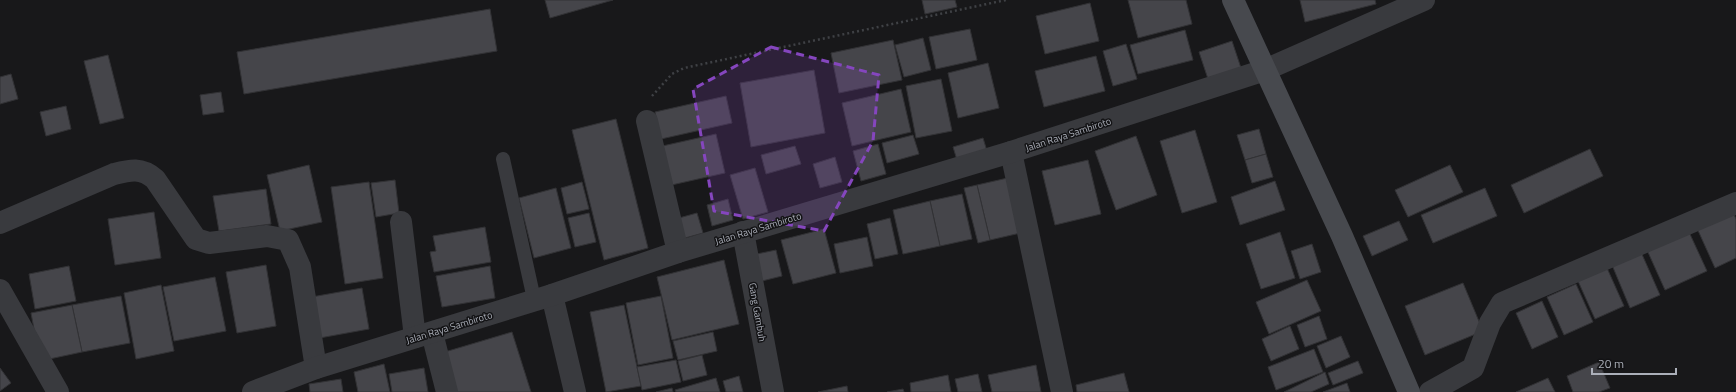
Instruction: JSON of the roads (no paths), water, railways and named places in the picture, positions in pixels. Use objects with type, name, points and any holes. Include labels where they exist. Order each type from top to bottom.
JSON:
[{"type":"main road","points":[[1233,0],[1264,70],[1342,236],[1409,392]]},
{"type":"street","name":"Jalan Raya Sambiroto","points":[[253,392],[316,368],[543,297],[678,252],[1011,152],[1264,70],[1424,0]]},
{"type":"street","points":[[647,121],[678,252]]},
{"type":"street","points":[[1011,152],[1062,392]]},
{"type":"street","points":[[0,223],[114,174],[133,169],[147,172],[155,179],[196,239],[209,243],[268,236],[288,240],[300,267],[316,368]]},
{"type":"street","points":[[1430,392],[1473,368],[1490,323],[1502,303],[1736,203]]},
{"type":"street","points":[[401,222],[423,335],[447,392]]},
{"type":"street","name":"Gang Gambuh","points":[[743,232],[773,392]]},
{"type":"street","points":[[0,290],[58,392]]},
{"type":"street","points":[[543,297],[575,392]]},
{"type":"lane","points":[[503,160],[543,297]]}]
